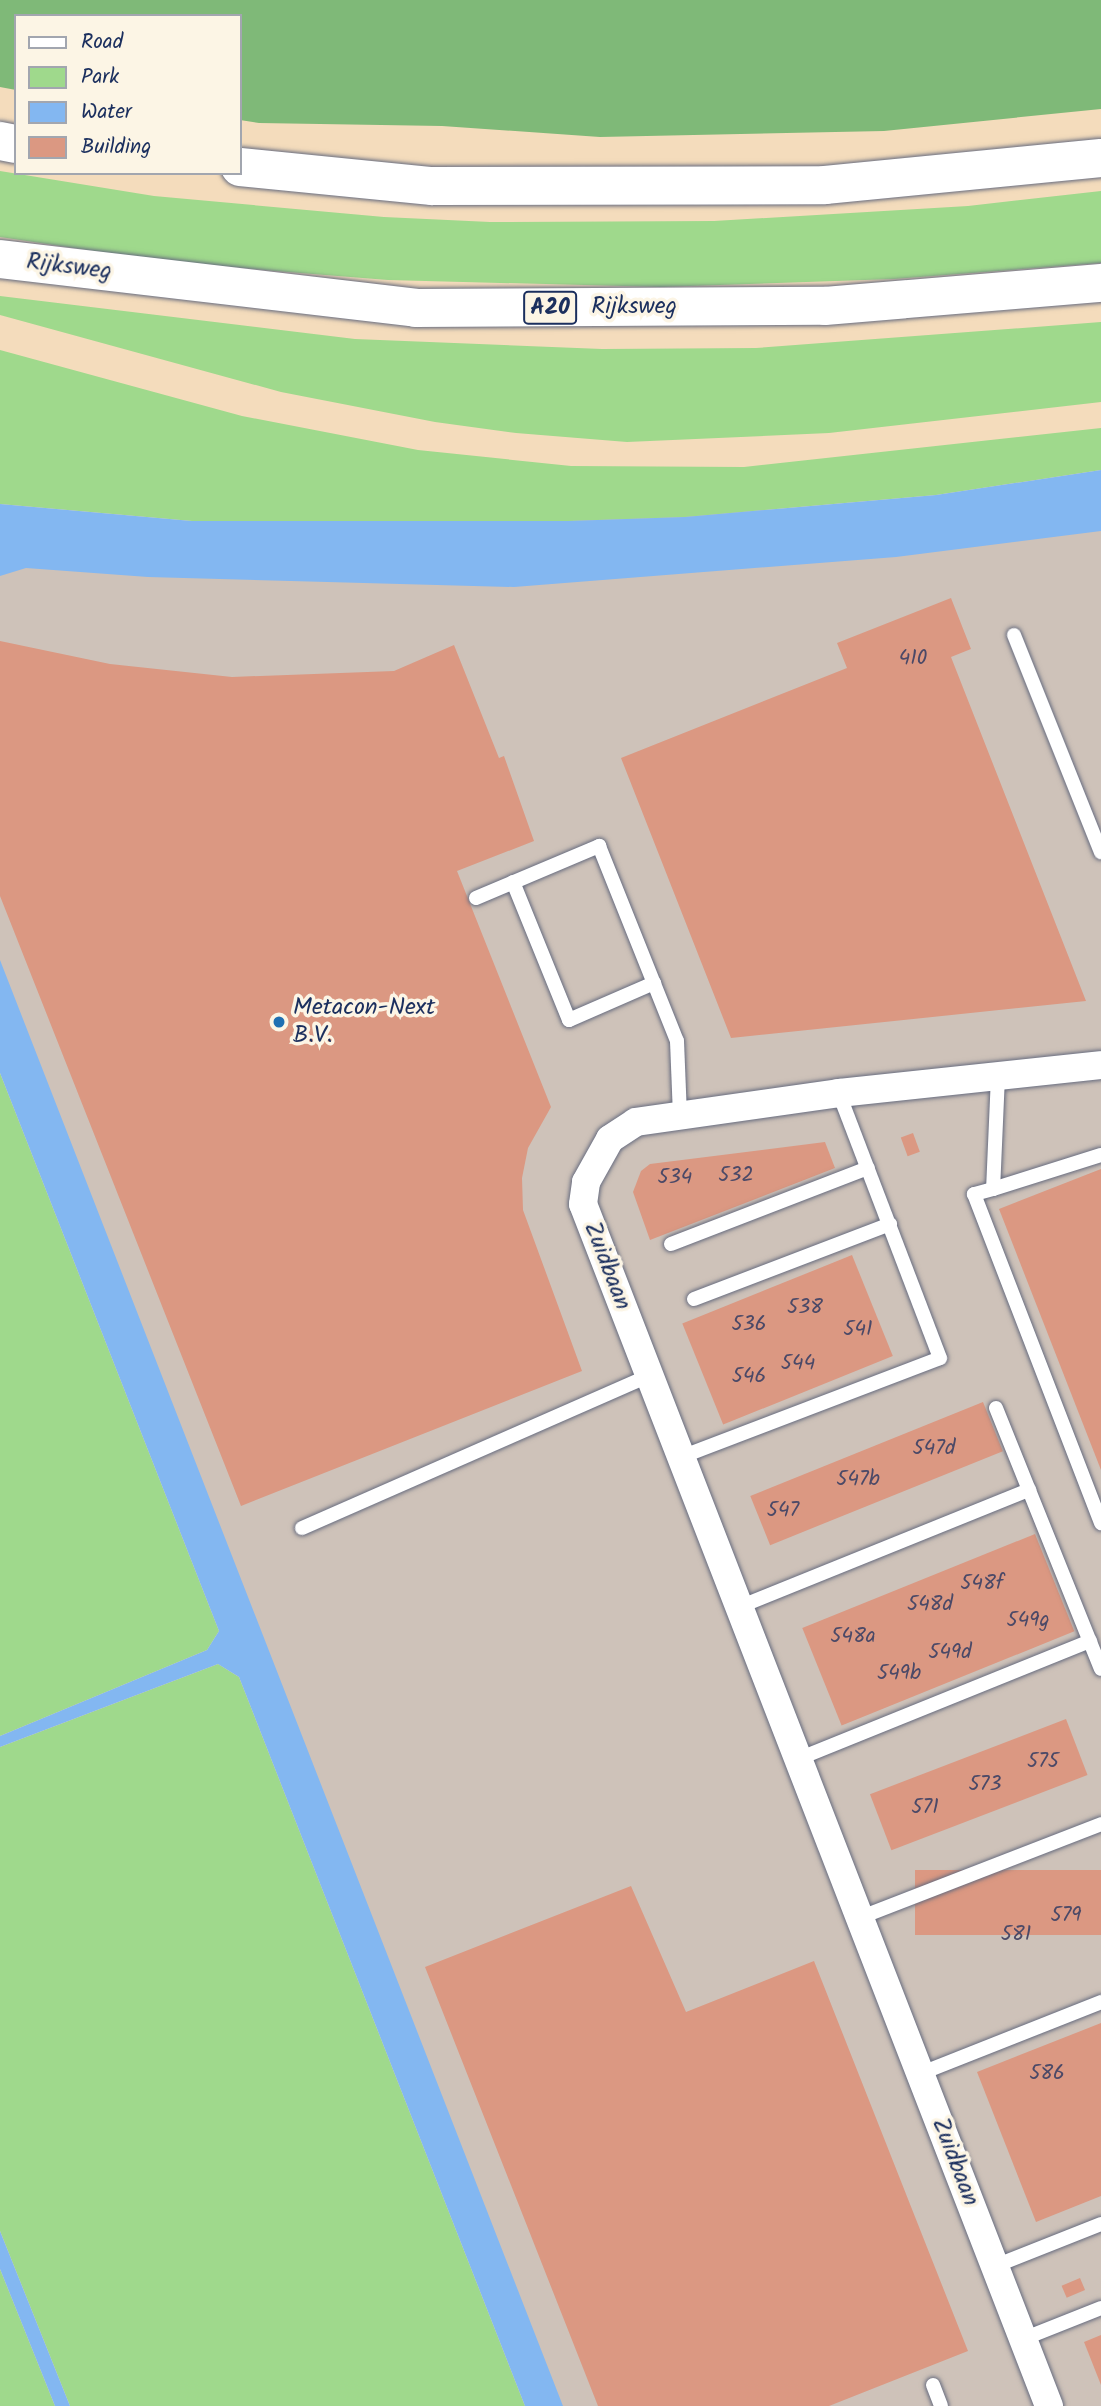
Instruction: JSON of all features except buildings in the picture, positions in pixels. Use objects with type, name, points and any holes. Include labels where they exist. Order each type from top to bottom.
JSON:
[{"type":"highway","points":[[242,167],[432,186],[825,185],[1101,158]]},
{"type":"highway","name":"Rijksweg","points":[[0,259],[415,308],[825,306],[1101,283]]},
{"type":"street","name":"Zuidbaan","points":[[1049,2406],[583,1204],[586,1182],[610,1139],[636,1122],[839,1093],[1101,1065]]},
{"type":"lane","points":[[1014,635],[1101,852]]},
{"type":"lane","points":[[476,898],[598,846],[677,1041],[680,1116]]},
{"type":"lane","points":[[513,883],[569,1020],[654,983]]},
{"type":"lane","points":[[993,1189],[998,1076]]},
{"type":"lane","points":[[681,1457],[940,1358],[839,1093]]},
{"type":"lane","points":[[1101,1154],[974,1194],[1101,1522]]},
{"type":"lane","points":[[671,1244],[868,1168]]},
{"type":"lane","points":[[694,1299],[890,1224]]},
{"type":"lane","points":[[302,1528],[649,1376]]},
{"type":"lane","points":[[996,1408],[1101,1669]]},
{"type":"lane","points":[[739,1607],[1029,1490]]},
{"type":"lane","points":[[798,1759],[1090,1641]]},
{"type":"lane","points":[[859,1918],[1101,1824]]},
{"type":"lane","points":[[922,2073],[1101,2002]]},
{"type":"lane","points":[[996,2266],[1101,2224]]},
{"type":"lane","points":[[1023,2339],[1101,2308]]},
{"type":"lane","points":[[933,2385],[941,2406]]},
{"type":"shaded area","points":[[1101,498],[1101,2406],[543,2406],[0,1011],[0,537]]},
{"type":"green space","points":[[0,0],[1101,0],[1101,109],[884,131],[600,137],[442,126],[259,123],[242,120],[242,14],[14,14],[14,90],[0,87]]},
{"type":"green space","points":[[0,171],[154,196],[384,217],[490,222],[714,221],[968,206],[1101,191],[1101,263],[894,279],[661,287],[388,280],[154,260],[0,237]]},
{"type":"green space","points":[[0,296],[355,339],[602,349],[756,348],[1101,322],[1101,402],[829,433],[627,442],[516,433],[435,422],[281,392],[0,315]]},
{"type":"green space","points":[[0,350],[242,416],[418,450],[571,466],[744,467],[1101,428],[1101,470],[936,495],[685,517],[568,521],[192,521],[0,504]]},
{"type":"green space","points":[[0,1073],[219,1631],[207,1650],[0,1736]]},
{"type":"green space","points":[[218,1664],[239,1677],[525,2406],[70,2406],[0,2231],[0,1747]]},
{"type":"green space","points":[[0,2269],[55,2406],[0,2406]]},
{"type":"water","points":[[1101,470],[1101,531],[896,557],[514,587],[148,577],[26,568],[0,576],[0,504],[192,521],[568,521],[685,517],[936,495]]},
{"type":"water","points":[[0,960],[563,2406],[525,2406],[239,1677],[218,1664],[0,1747],[0,1736],[207,1650],[219,1631],[0,1073]]},
{"type":"water","points":[[0,2231],[70,2406],[55,2406],[0,2269]]},
{"type":"place","name":"Metacon-Next B.V.","points":[[279,1022]]}]
